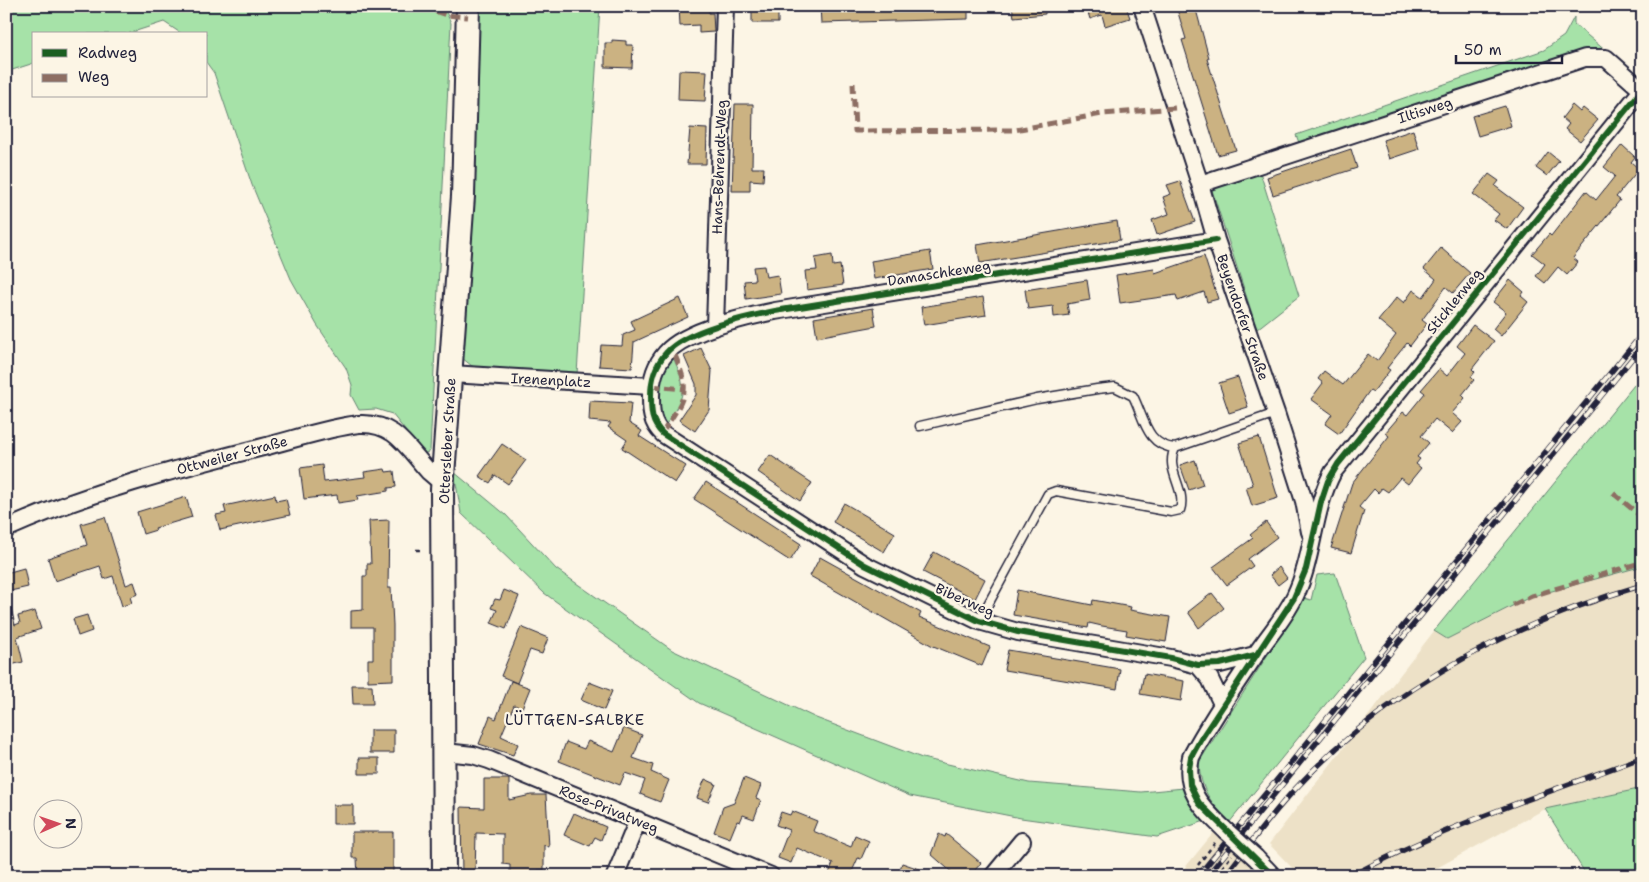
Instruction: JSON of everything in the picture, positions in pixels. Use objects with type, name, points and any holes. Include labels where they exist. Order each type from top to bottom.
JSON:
[{"type":"main road","name":"Ottersleber Straße","points":[[444,876],[443,480],[464,196],[468,6]]},
{"type":"street","name":"Hans-Behrendt-Weg","points":[[715,327],[725,6]]},
{"type":"street","name":"Beyendorfer Straße","points":[[1142,6],[1200,184],[1216,240],[1276,413],[1304,501],[1312,544]]},
{"type":"street","name":"Iltisweg","points":[[1200,184],[1585,58],[1606,58],[1642,89]]},
{"type":"street","name":"Stichlerweg","points":[[1273,876],[1199,804],[1191,788],[1189,773],[1191,758],[1222,706],[1255,655],[1279,624],[1294,598],[1306,569],[1320,502],[1338,464],[1642,89]]},
{"type":"street","name":"Damaschkeweg","points":[[651,386],[658,365],[672,348],[715,327],[775,311],[915,290],[1216,240]]},
{"type":"street","name":"Irenenplatz","points":[[451,374],[651,386]]},
{"type":"street","name":"Biberweg","points":[[651,386],[651,413],[655,425],[663,434],[865,565],[979,621],[1018,632],[1171,658],[1198,665],[1220,664],[1255,655]]},
{"type":"street","name":"Ottweiler Straße","points":[[6,530],[57,508],[154,476],[359,424],[376,424],[389,429],[429,472],[436,478],[443,480]]},
{"type":"street","points":[[1198,665],[1210,679],[1222,706]]},
{"type":"street","name":"Rose-Privatweg","points":[[445,752],[478,756],[638,820],[768,875]]},
{"type":"street","points":[[615,876],[638,820]]},
{"type":"street","points":[[993,876],[1022,841]]},
{"type":"lane","points":[[920,426],[1037,399],[1115,388],[1133,396],[1149,436],[1158,444],[1175,448],[1276,413]]},
{"type":"lane","points":[[979,621],[1048,494],[1056,491],[1171,512],[1180,510],[1183,501],[1172,468],[1171,455],[1175,448]]},
{"type":"path","points":[[1198,865],[1224,830]]},
{"type":"path","points":[[1218,874],[1240,844]]},
{"type":"shaded area","points":[[1643,566],[1643,788],[1545,809],[1422,876],[1300,876],[1269,844],[1434,631],[1447,639],[1530,597]]},
{"type":"shaded area","points":[[1215,831],[1246,856],[1262,876],[1178,876]]},
{"type":"green space","points":[[6,6],[448,6],[446,12],[451,23],[430,451],[424,454],[392,414],[376,409],[359,410],[351,395],[352,385],[346,368],[317,325],[291,279],[252,185],[214,73],[208,65],[208,32],[179,32],[164,22],[133,32],[32,32],[32,64],[6,72]]},
{"type":"green space","points":[[476,6],[600,6],[577,374],[482,369],[472,366],[462,358]]},
{"type":"green space","points":[[1574,17],[1574,24],[1607,52],[1300,145],[1296,135],[1544,50],[1564,36]]},
{"type":"green space","points":[[1259,169],[1299,296],[1257,329],[1210,184]]},
{"type":"green space","points":[[672,355],[681,376],[682,392],[681,399],[665,426],[660,406],[661,381],[665,366]]},
{"type":"green space","points":[[1643,374],[1643,566],[1530,597],[1447,639],[1434,631]]},
{"type":"green space","points":[[454,472],[506,515],[556,569],[672,650],[816,718],[922,758],[1029,783],[1141,792],[1184,788],[1189,804],[1205,821],[1157,837],[1021,818],[910,796],[699,703],[544,593],[461,513]]},
{"type":"green space","points":[[1335,573],[1364,657],[1229,823],[1217,809],[1204,788],[1199,762],[1304,598],[1311,600],[1317,575]]},
{"type":"green space","points":[[1643,788],[1643,876],[1587,876],[1545,809]]},
{"type":"building","points":[[679,6],[709,6],[709,13],[713,13],[714,32],[699,33],[699,25],[680,26]]},
{"type":"building","points":[[752,6],[778,6],[778,23],[752,23]]},
{"type":"building","points":[[820,6],[968,6],[968,19],[821,23]]},
{"type":"building","points":[[1012,6],[1045,6],[1045,14],[1014,17]]},
{"type":"building","points":[[1086,6],[1126,6],[1130,18],[1105,26],[1102,15],[1090,19]]},
{"type":"building","points":[[1176,6],[1195,6],[1209,58],[1207,59],[1236,150],[1218,155],[1182,40],[1186,39]]},
{"type":"building","points":[[612,40],[626,41],[626,45],[633,45],[632,68],[605,67],[605,43],[612,43]]},
{"type":"building","points":[[679,70],[707,71],[705,101],[678,100]]},
{"type":"building","points":[[735,104],[753,104],[752,168],[764,168],[763,181],[750,180],[750,191],[732,191]]},
{"type":"building","points":[[1572,105],[1580,112],[1583,108],[1598,120],[1580,141],[1565,129],[1569,124],[1562,118]]},
{"type":"building","points":[[1505,106],[1511,126],[1478,136],[1472,116]]},
{"type":"building","points":[[690,128],[707,129],[706,164],[687,164]]},
{"type":"building","points":[[1413,130],[1419,149],[1389,159],[1383,140]]},
{"type":"building","points":[[1622,145],[1635,157],[1631,162],[1639,169],[1616,197],[1620,200],[1573,258],[1578,262],[1567,275],[1558,267],[1545,283],[1536,276],[1545,264],[1532,254],[1549,234],[1551,236],[1586,191],[1596,200],[1615,176],[1604,167]]},
{"type":"building","points":[[1351,149],[1357,168],[1273,195],[1267,177]]},
{"type":"building","points":[[1548,152],[1559,161],[1547,176],[1536,168]]},
{"type":"building","points":[[1489,174],[1499,181],[1495,186],[1523,207],[1507,229],[1494,220],[1499,214],[1473,194]]},
{"type":"building","points":[[1180,181],[1195,222],[1157,235],[1152,220],[1169,214],[1163,197],[1171,194],[1167,185]]},
{"type":"building","points":[[1117,221],[1120,240],[980,263],[977,245]]},
{"type":"building","points":[[1441,248],[1470,273],[1453,293],[1446,287],[1422,320],[1427,324],[1410,346],[1407,343],[1387,368],[1390,370],[1373,392],[1370,390],[1339,434],[1325,424],[1332,414],[1311,399],[1323,383],[1318,379],[1324,371],[1343,385],[1368,354],[1377,361],[1396,335],[1378,320],[1397,297],[1404,303],[1413,290],[1423,297],[1436,279],[1424,269]]},
{"type":"building","points":[[930,251],[933,269],[874,279],[871,261]]},
{"type":"building","points":[[832,255],[833,266],[840,265],[843,285],[807,290],[805,271],[817,270],[815,258]]},
{"type":"building","points":[[1204,256],[1218,299],[1207,302],[1204,292],[1178,301],[1176,295],[1120,303],[1116,275],[1154,269],[1155,273]]},
{"type":"building","points":[[764,266],[766,277],[778,275],[781,294],[746,299],[744,281],[755,280],[753,267]]},
{"type":"building","points":[[1087,280],[1090,300],[1067,304],[1069,315],[1054,317],[1053,306],[1028,309],[1025,290]]},
{"type":"building","points":[[1510,280],[1524,292],[1521,296],[1528,302],[1501,336],[1493,329],[1506,312],[1493,302]]},
{"type":"building","points":[[983,297],[986,315],[924,325],[921,307]]},
{"type":"building","points":[[680,298],[688,317],[634,342],[632,368],[599,366],[601,345],[622,346],[623,335],[635,330],[631,321]]},
{"type":"building","points":[[873,308],[876,326],[817,337],[814,318]]},
{"type":"building","points":[[1473,325],[1494,341],[1472,369],[1475,372],[1471,377],[1474,380],[1462,395],[1465,398],[1452,413],[1462,422],[1452,433],[1435,419],[1421,436],[1429,443],[1417,457],[1420,459],[1416,464],[1421,468],[1408,484],[1400,478],[1388,492],[1382,488],[1378,493],[1374,489],[1359,507],[1364,511],[1351,553],[1331,548],[1352,483],[1389,436],[1385,433],[1403,412],[1407,415],[1425,393],[1421,390],[1439,369],[1447,376],[1465,353],[1457,346]]},
{"type":"building","points":[[701,348],[712,371],[709,410],[695,431],[679,420],[696,395],[696,384],[684,356]]},
{"type":"building","points":[[1238,377],[1248,407],[1229,413],[1219,383]]},
{"type":"building","points":[[590,401],[631,403],[629,423],[642,431],[639,436],[686,466],[675,483],[622,448],[627,440],[608,427],[611,423],[589,421]]},
{"type":"building","points":[[1259,437],[1278,498],[1252,506],[1246,487],[1253,485],[1239,443]]},
{"type":"building","points":[[502,444],[526,460],[508,484],[495,475],[490,483],[479,476]]},
{"type":"building","points":[[770,455],[812,483],[800,501],[758,472]]},
{"type":"building","points":[[1195,460],[1203,485],[1189,490],[1180,465]]},
{"type":"building","points":[[322,465],[324,482],[365,477],[364,472],[385,469],[386,472],[394,471],[396,487],[388,488],[388,491],[357,496],[358,500],[338,503],[337,495],[304,499],[300,468]]},
{"type":"building","points":[[706,482],[801,544],[790,561],[694,499]]},
{"type":"building","points":[[275,495],[276,501],[286,499],[290,515],[220,530],[216,515],[226,513],[224,506]]},
{"type":"building","points":[[186,497],[192,517],[155,528],[156,530],[143,534],[137,512]]},
{"type":"building","points":[[844,503],[895,533],[884,552],[833,522]]},
{"type":"building","points":[[105,517],[126,585],[134,582],[138,594],[130,597],[132,603],[122,606],[113,576],[104,579],[100,566],[55,581],[48,558],[87,545],[81,524]]},
{"type":"building","points":[[389,520],[388,588],[391,588],[393,680],[368,681],[368,659],[373,659],[373,627],[351,627],[351,611],[363,610],[363,576],[367,576],[367,564],[371,564],[369,521]]},
{"type":"building","points":[[1266,522],[1277,537],[1248,559],[1253,566],[1227,585],[1213,567],[1253,538],[1250,535]]},
{"type":"building","points":[[934,552],[985,579],[975,599],[923,572]]},
{"type":"building","points":[[820,557],[921,613],[919,617],[990,647],[982,666],[931,645],[810,576]]},
{"type":"building","points":[[1279,567],[1287,578],[1278,585],[1270,575]]},
{"type":"building","points":[[24,568],[28,587],[6,592],[6,573]]},
{"type":"building","points":[[504,590],[519,596],[506,629],[491,623],[497,610],[491,608],[495,599],[500,600]]},
{"type":"building","points":[[1017,590],[1092,605],[1093,600],[1131,607],[1130,610],[1170,617],[1166,642],[1126,635],[1127,630],[1089,623],[1088,628],[1013,615]]},
{"type":"building","points":[[1212,593],[1224,608],[1199,628],[1188,612]]},
{"type":"building","points":[[11,608],[15,625],[20,623],[18,616],[35,611],[41,629],[17,637],[23,662],[6,666],[6,609]]},
{"type":"building","points":[[87,615],[92,631],[78,636],[73,619]]},
{"type":"building","points":[[521,627],[548,638],[542,654],[530,650],[517,683],[501,676]]},
{"type":"building","points":[[1008,650],[1120,669],[1117,689],[1004,670]]},
{"type":"building","points":[[1144,674],[1184,681],[1181,701],[1140,694]]},
{"type":"building","points":[[511,681],[530,688],[522,708],[514,705],[501,736],[518,744],[513,755],[479,744],[490,716],[496,719]]},
{"type":"building","points":[[589,682],[612,691],[604,710],[581,700]]},
{"type":"building","points":[[352,685],[372,685],[373,704],[353,704]]},
{"type":"building","points":[[624,728],[642,735],[633,758],[653,765],[651,772],[669,780],[660,802],[640,794],[645,780],[625,773],[620,785],[559,761],[566,742],[584,749],[588,741],[614,752]]},
{"type":"building","points":[[370,730],[394,730],[394,753],[370,753]]},
{"type":"building","points":[[359,758],[379,758],[379,774],[359,774]]},
{"type":"building","points":[[744,778],[761,785],[756,798],[761,800],[754,819],[743,815],[740,822],[737,821],[730,838],[714,832],[723,807],[734,803]]},
{"type":"building","points":[[484,779],[509,779],[509,800],[531,795],[546,795],[549,847],[544,845],[544,870],[538,870],[538,876],[510,876],[510,865],[503,864],[503,834],[476,833],[475,876],[462,876],[461,807],[484,808]]},
{"type":"building","points":[[705,779],[716,784],[708,802],[697,798]]},
{"type":"building","points":[[333,805],[353,805],[353,824],[333,824]]},
{"type":"building","points":[[792,811],[817,821],[813,831],[851,847],[855,835],[869,841],[861,859],[858,858],[850,876],[828,876],[833,863],[797,848],[791,863],[778,858],[789,830],[776,825],[781,812],[790,815]]},
{"type":"building","points":[[574,813],[606,827],[601,840],[595,837],[590,846],[564,835]]},
{"type":"building","points":[[352,832],[393,832],[393,876],[358,876],[357,858],[352,858]]},
{"type":"building","points":[[939,834],[945,837],[946,834],[981,863],[970,876],[956,876],[931,854]]},
{"type":"building","points":[[902,863],[934,874],[933,876],[898,876]]},
{"type":"railway","points":[[1198,876],[1643,333]]},
{"type":"railway","points":[[1207,876],[1643,345]]},
{"type":"railway","points":[[1225,876],[1289,796],[1335,749],[1374,717],[1415,688],[1458,662],[1548,618],[1595,600],[1643,585]]},
{"type":"railway","points":[[1351,876],[1458,826],[1643,757]]},
{"type":"marked path","points":[[421,6],[446,15],[468,17]]},
{"type":"marked path","points":[[853,83],[855,131],[1015,130],[1102,114],[1175,108]]},
{"type":"marked path","points":[[662,433],[682,400],[684,392],[682,375],[672,348]]},
{"type":"marked path","points":[[651,386],[684,389]]},
{"type":"marked path","points":[[1613,493],[1643,518]]},
{"type":"marked path","points":[[1513,605],[1532,596],[1643,562]]},
{"type":"cycle path","points":[[1273,876],[1199,803],[1190,785],[1189,769],[1191,757],[1294,598],[1306,569],[1321,502],[1328,481],[1338,464],[1643,89]]},
{"type":"cycle path","points":[[1216,240],[775,311],[717,326],[687,338],[675,345],[662,358],[656,368],[653,379],[651,390],[652,412],[656,426],[663,434],[865,565],[979,621],[1018,632],[1171,658],[1198,665],[1220,664],[1255,655]]},
{"type":"district","name":"LÜTTGEN-SALBKE","points":[[575,720]]}]
